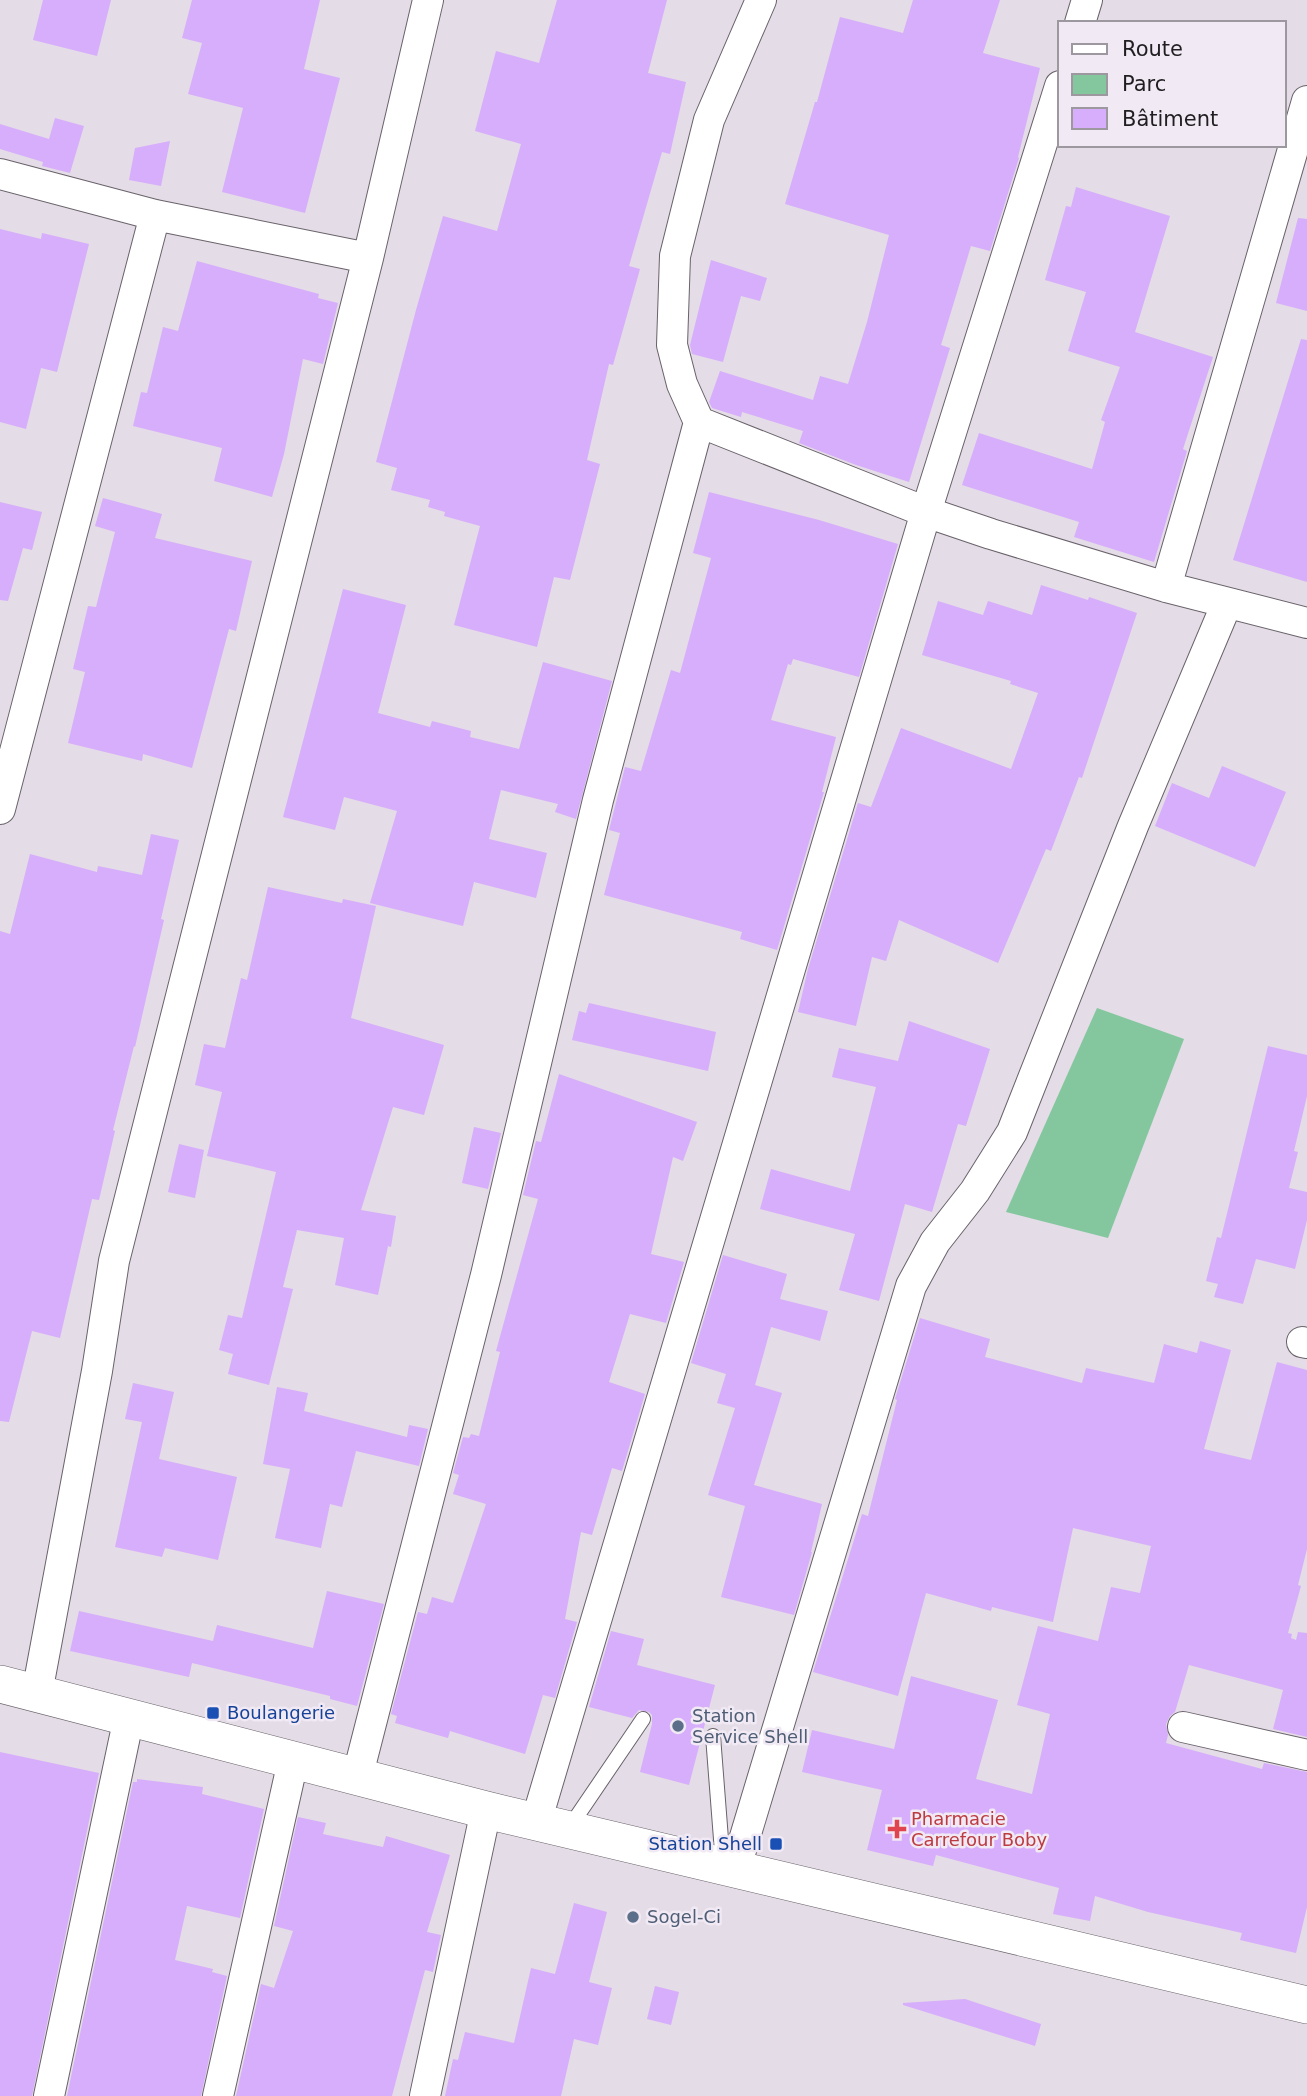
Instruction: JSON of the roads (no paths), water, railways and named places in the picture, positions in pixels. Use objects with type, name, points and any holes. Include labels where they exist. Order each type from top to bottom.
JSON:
[{"type":"street","points":[[37,1693],[97,1371],[114,1261],[368,258],[428,0]]},
{"type":"street","points":[[357,1778],[486,1275],[598,800],[699,422],[682,384],[672,345],[675,256],[709,120],[761,0]]},
{"type":"street","points":[[1081,21],[1087,0]]},
{"type":"street","points":[[552,1826],[926,512],[1058,92]]},
{"type":"street","points":[[1166,587],[1300,148],[1307,101]]},
{"type":"street","points":[[0,174],[155,215],[368,258]]},
{"type":"street","points":[[0,809],[155,215]]},
{"type":"street","points":[[699,422],[926,512],[991,534],[1166,587],[1307,623]]},
{"type":"street","points":[[729,1868],[911,1286],[935,1242],[975,1191],[1012,1132],[1133,826],[1227,603]]},
{"type":"street","points":[[0,1684],[486,1811],[1307,2005]]},
{"type":"street","points":[[49,2096],[129,1717]]},
{"type":"street","points":[[1183,1727],[1307,1755]]},
{"type":"street","points":[[218,2096],[293,1761]]},
{"type":"street","points":[[425,2096],[486,1811]]},
{"type":"lane","points":[[552,1826],[643,1718]]},
{"type":"lane","points":[[713,1737],[729,1868]]},
{"type":"place","name":"Boulangerie","points":[[213,1713]]},
{"type":"place","name":"Station Service Shell","points":[[678,1726]]},
{"type":"place","name":"Pharmacie Carrefour Boby","points":[[897,1829]]},
{"type":"place","name":"Station Shell","points":[[776,1844]]},
{"type":"place","name":"Sogel-Ci","points":[[633,1917]]}]
